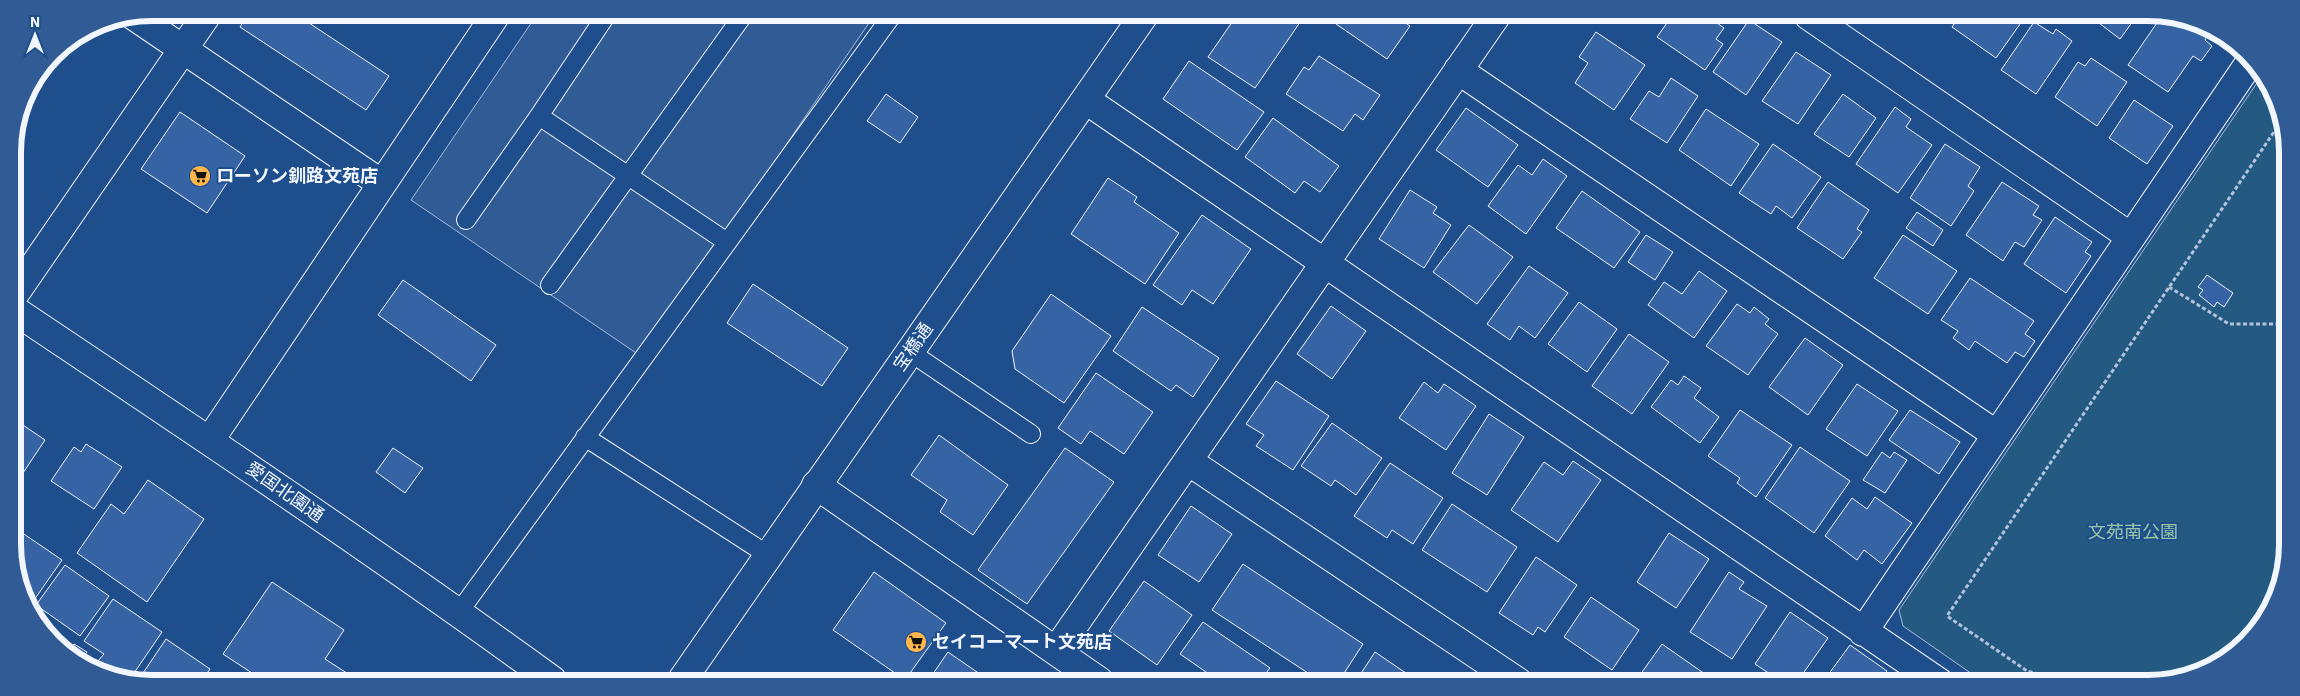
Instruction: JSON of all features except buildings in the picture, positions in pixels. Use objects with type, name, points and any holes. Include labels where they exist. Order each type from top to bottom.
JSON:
[{"type":"street","points":[[1056,651],[1492,21]]},
{"type":"street","points":[[1817,21],[2131,237]]},
{"type":"street","points":[[143,22],[382,184]]},
{"type":"street","points":[[22,284],[202,22]]},
{"type":"street","points":[[210,440],[491,22]]},
{"type":"street","name":"宝橋通","points":[[686,675],[1140,22]]},
{"type":"street","points":[[1863,632],[2247,67]]},
{"type":"street","points":[[1458,70],[1997,435]]},
{"type":"street","points":[[1086,100],[1927,674]]},
{"type":"street","name":"愛国北園通","points":[[22,315],[210,440],[459,612],[545,675]]},
{"type":"street","points":[[1188,461],[1507,674]]},
{"type":"street","points":[[816,485],[1090,675]]},
{"type":"lane","points":[[466,220],[602,22]]},
{"type":"lane","points":[[550,285],[738,22]]},
{"type":"lane","points":[[459,612],[887,22]]},
{"type":"lane","points":[[539,116],[727,242]]},
{"type":"lane","points":[[910,352],[1031,434]]},
{"type":"lane","points":[[585,437],[768,555]]},
{"type":"path","points":[[2038,674],[2027,671],[1947,616],[2276,128]]},
{"type":"path","points":[[2169,287],[2229,324],[2279,324]]},
{"type":"green space","name":"文苑南公園","points":[[2258,81],[2272,110],[2279,152],[2279,544],[2274,578],[2269,594],[2257,617],[2228,648],[2198,665],[2174,672],[2157,674],[1972,674],[1903,626],[1899,610]]},
{"type":"shaded area","points":[[532,22],[870,22],[642,357],[411,200]]},
{"type":"place","name":"ローソン釧路文苑店","points":[[200,176]]},
{"type":"place","name":"セイコーマート文苑店","points":[[916,642]]}]
